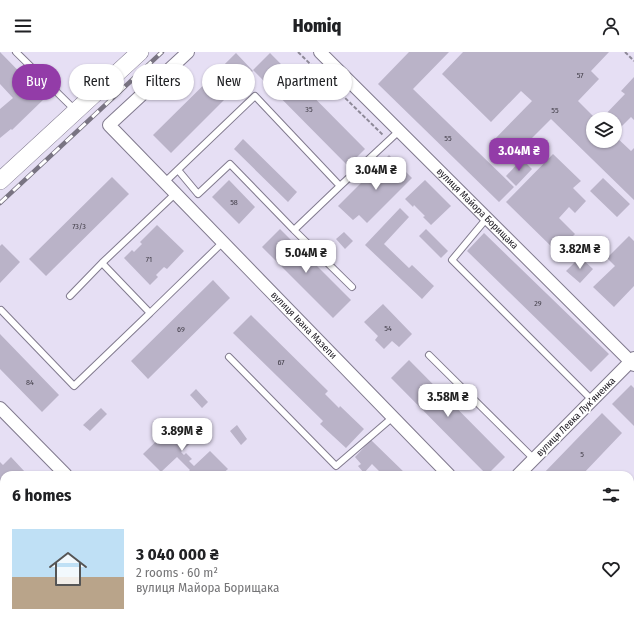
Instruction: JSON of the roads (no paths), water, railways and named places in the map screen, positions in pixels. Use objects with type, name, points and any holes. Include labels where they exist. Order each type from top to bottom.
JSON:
[{"type":"street","points":[[0,181],[75,110],[140,52]]},
{"type":"street","name":"вулиця Івана Мазепи","points":[[188,52],[109,125],[444,471]]},
{"type":"street","name":"вулиця Майора Борищака","points":[[320,52],[633,362]]},
{"type":"street","name":"вулиця Левка Лукʼяненка","points":[[522,471],[592,400],[633,362]]},
{"type":"street","points":[[0,408],[62,471]]},
{"type":"lane","points":[[16,52],[75,110]]},
{"type":"lane","points":[[165,182],[255,96],[340,186]]},
{"type":"lane","points":[[294,230],[399,131]]},
{"type":"lane","points":[[178,170],[198,194],[230,164],[352,287]]},
{"type":"lane","points":[[70,296],[102,263],[176,193]]},
{"type":"lane","points":[[487,218],[452,260],[592,400]]},
{"type":"lane","points":[[1,310],[74,386],[223,242]]},
{"type":"lane","points":[[102,263],[150,313]]},
{"type":"lane","points":[[429,355],[534,459]]},
{"type":"lane","points":[[229,357],[336,466],[393,417]]},
{"type":"railway","points":[[0,203],[162,52]]}]
